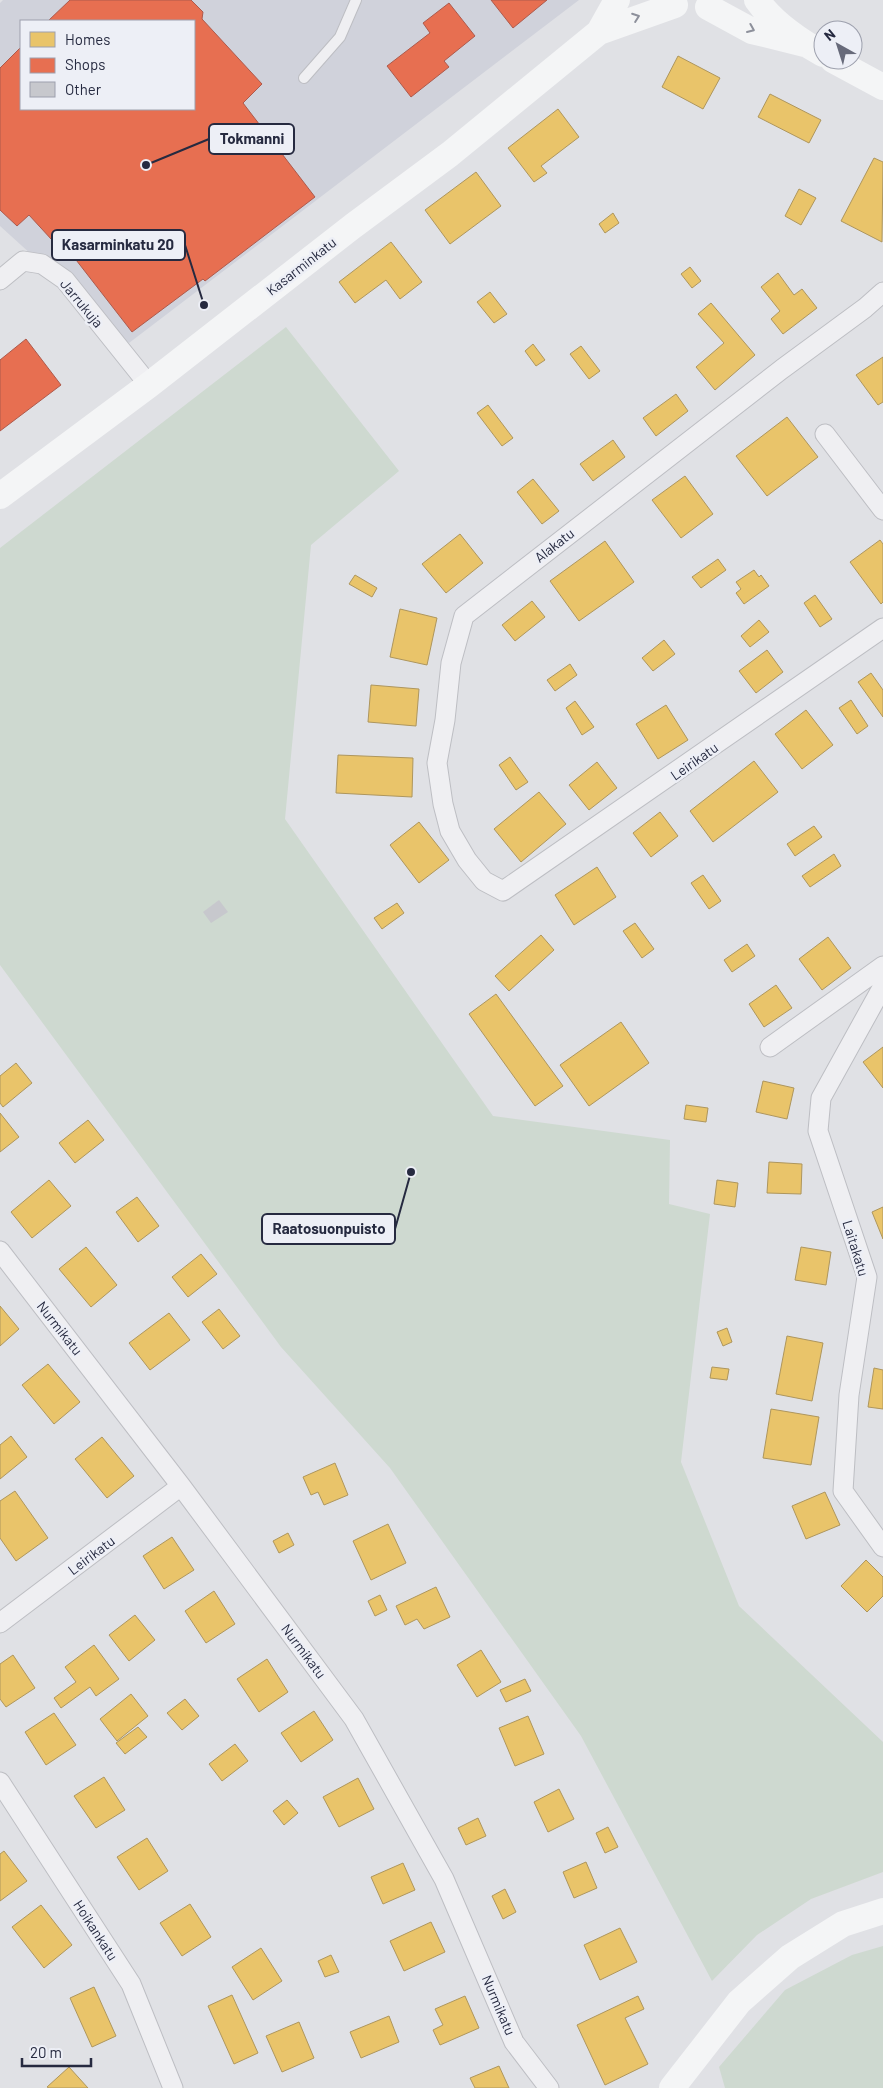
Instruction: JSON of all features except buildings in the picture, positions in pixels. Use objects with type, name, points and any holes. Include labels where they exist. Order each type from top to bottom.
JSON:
[{"type":"street","name":"Kasarminkatu","points":[[599,32],[617,0]]},
{"type":"street","points":[[757,0],[763,8],[813,48]]},
{"type":"street","name":"Kasarminkatu","points":[[0,496],[149,385],[337,238],[450,154],[599,32],[671,2]]},
{"type":"street","points":[[671,2],[692,8],[712,3],[752,30],[813,49]]},
{"type":"street","points":[[852,70],[883,87]]},
{"type":"street","name":"Jarrukuja","points":[[0,280],[23,261],[42,264],[58,275],[65,280],[149,385]]},
{"type":"street","name":"Alakatu","points":[[503,891],[484,881],[467,860],[450,831],[443,804],[437,764],[445,720],[450,663],[464,616],[782,369],[865,308],[883,292]]},
{"type":"street","points":[[825,434],[883,510]]},
{"type":"street","name":"Leirikatu","points":[[503,891],[883,628]]},
{"type":"street","points":[[770,1047],[819,1010],[883,966]]},
{"type":"street","name":"Laitakatu","points":[[883,986],[821,1098],[818,1131],[875,1275],[849,1395],[843,1491],[883,1547]]},
{"type":"street","name":"Nurmikatu","points":[[0,1250],[182,1486],[354,1719],[444,1879],[514,2042],[549,2088]]},
{"type":"street","name":"Leirikatu","points":[[0,1623],[182,1486]]},
{"type":"street","name":"Hoikankatu","points":[[0,1782],[131,1984],[172,2088]]},
{"type":"street","points":[[672,2088],[739,2002],[790,1957],[843,1924],[883,1911]]},
{"type":"lane","points":[[304,78],[340,37],[356,0]]},
{"type":"shaded area","points":[[3,0],[579,0],[129,343],[0,226],[0,3]]},
{"type":"shaded area","points":[[286,327],[399,471],[311,545],[285,819],[493,1116],[670,1140],[669,1204],[710,1214],[681,1462],[739,1606],[883,1742],[883,1872],[811,1899],[757,1935],[712,1981],[581,1736],[390,1468],[281,1347],[0,965],[0,548]]},
{"type":"shaded area","points":[[883,1946],[883,2088],[725,2088],[719,2067],[785,1990],[852,1955]]},
{"type":"place","name":"Tokmanni","points":[[146,165]]},
{"type":"place","name":"Kasarminkatu 20","points":[[204,305]]},
{"type":"place","name":"Raatosuonpuisto","points":[[411,1172]]}]
